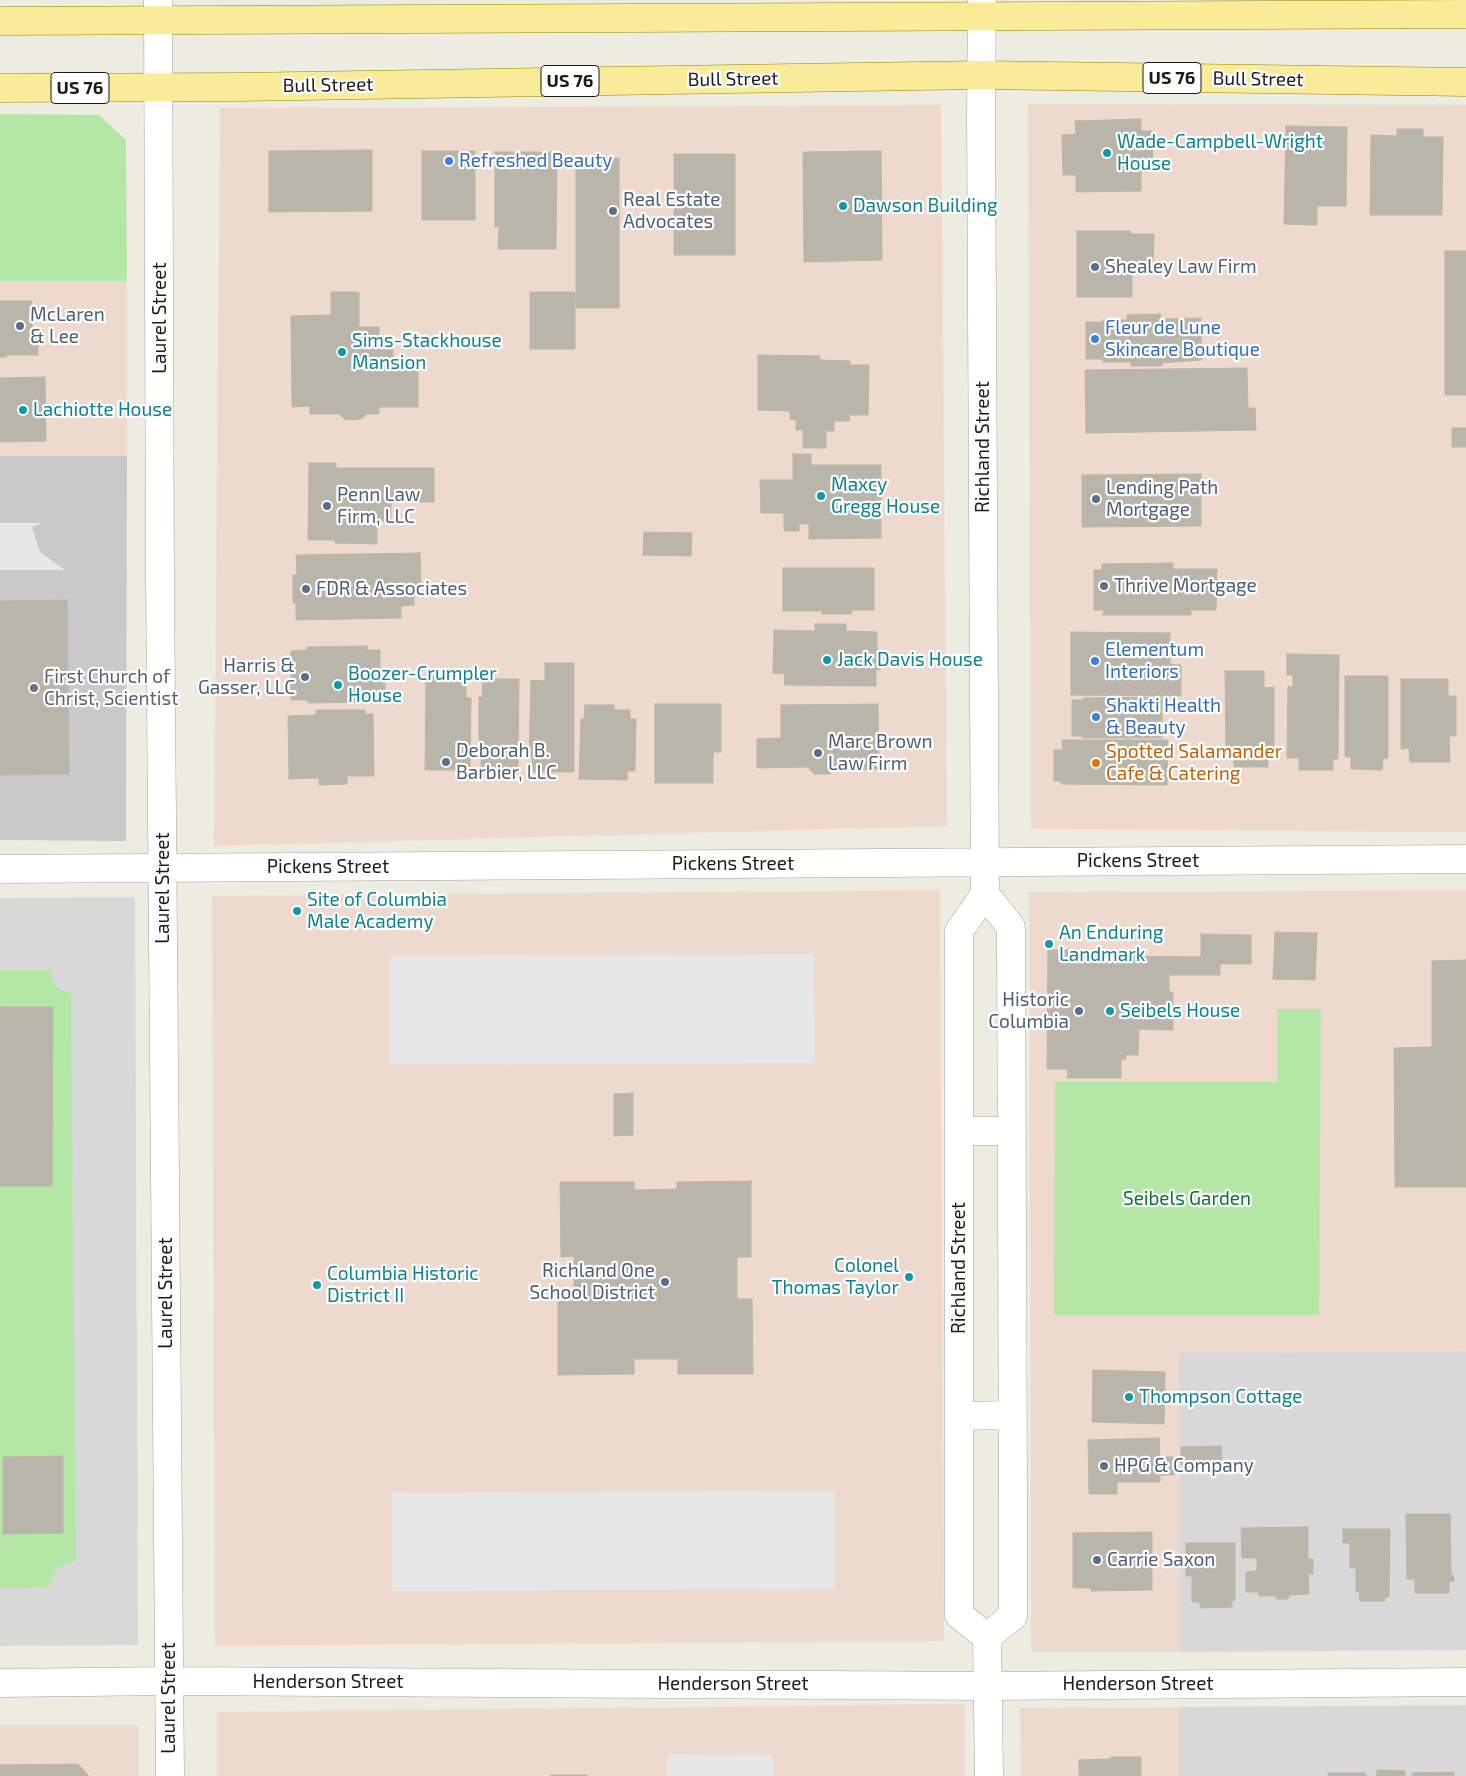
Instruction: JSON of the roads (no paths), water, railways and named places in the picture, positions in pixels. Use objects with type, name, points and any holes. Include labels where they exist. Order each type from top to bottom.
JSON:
[{"type":"main road","points":[[0,21],[158,10],[982,8],[1466,14]]},
{"type":"main road","name":"Bull Street","points":[[0,88],[159,88],[981,75],[1466,82]]},
{"type":"street","name":"Richland Street","points":[[982,8],[986,894],[959,931],[959,1614],[987,1637]]},
{"type":"street","name":"Laurel Street","points":[[158,10],[160,580],[170,1776]]},
{"type":"street","name":"Pickens Street","points":[[0,869],[1466,859]]},
{"type":"street","points":[[986,894],[1011,927],[1012,1131],[1013,1616],[987,1637],[989,1776]]},
{"type":"street","points":[[959,1131],[1012,1131]]},
{"type":"street","points":[[959,1416],[1012,1415]]},
{"type":"street","name":"Henderson Street","points":[[0,1683],[170,1681],[988,1686],[1466,1682]]},
{"type":"place","name":"Wade-Campbell-Wright House","points":[[1107,153]]},
{"type":"place","name":"Refreshed Beauty","points":[[449,161]]},
{"type":"place","name":"Dawson Building","points":[[843,206]]},
{"type":"place","name":"Real Estate Advocates","points":[[613,211]]},
{"type":"place","name":"Shealey Law Firm","points":[[1095,267]]},
{"type":"place","name":"McLaren & Lee","points":[[20,326]]},
{"type":"place","name":"Fleur de Lune Skincare Boutique","points":[[1095,339]]},
{"type":"place","name":"Sims-Stackhouse Mansion","points":[[342,352]]},
{"type":"place","name":"Lachiotte House","points":[[23,410]]},
{"type":"place","name":"Maxcy Gregg House","points":[[821,496]]},
{"type":"place","name":"Lending Path Mortgage","points":[[1096,499]]},
{"type":"place","name":"Penn Law Firm, LLC","points":[[327,506]]},
{"type":"place","name":"Thrive Mortgage","points":[[1104,586]]},
{"type":"place","name":"FDR & Associates","points":[[306,589]]},
{"type":"place","name":"Jack Davis House","points":[[827,660]]},
{"type":"place","name":"Elementum Interiors","points":[[1095,661]]},
{"type":"place","name":"Harris & Gasser, LLC","points":[[305,677]]},
{"type":"place","name":"Boozer-Crumpler House","points":[[338,685]]},
{"type":"place","name":"First Church of Christ, Scientist","points":[[34,688]]},
{"type":"place","name":"Shakti Health & Beauty","points":[[1096,717]]},
{"type":"place","name":"Marc Brown Law Firm","points":[[818,753]]},
{"type":"place","name":"Deborah B. Barbier, LLC","points":[[446,762]]},
{"type":"place","name":"Spotted Salamander Cafe & Catering","points":[[1096,763]]},
{"type":"place","name":"Site of Columbia Male Academy","points":[[297,911]]},
{"type":"place","name":"An Enduring Landmark","points":[[1049,944]]},
{"type":"place","name":"Historic Columbia","points":[[1079,1011]]},
{"type":"place","name":"Seibels House","points":[[1110,1011]]},
{"type":"place","name":"Colonel Thomas Taylor","points":[[909,1277]]},
{"type":"place","name":"Richland One School District","points":[[665,1282]]},
{"type":"place","name":"Columbia Historic District II","points":[[317,1285]]},
{"type":"place","name":"Thompson Cottage","points":[[1129,1397]]},
{"type":"place","name":"HPG & Company","points":[[1104,1466]]},
{"type":"place","name":"Carrie Saxon","points":[[1097,1560]]},
{"type":"park label","name":"Seibels Garden","points":[[1187,1199]]}]
